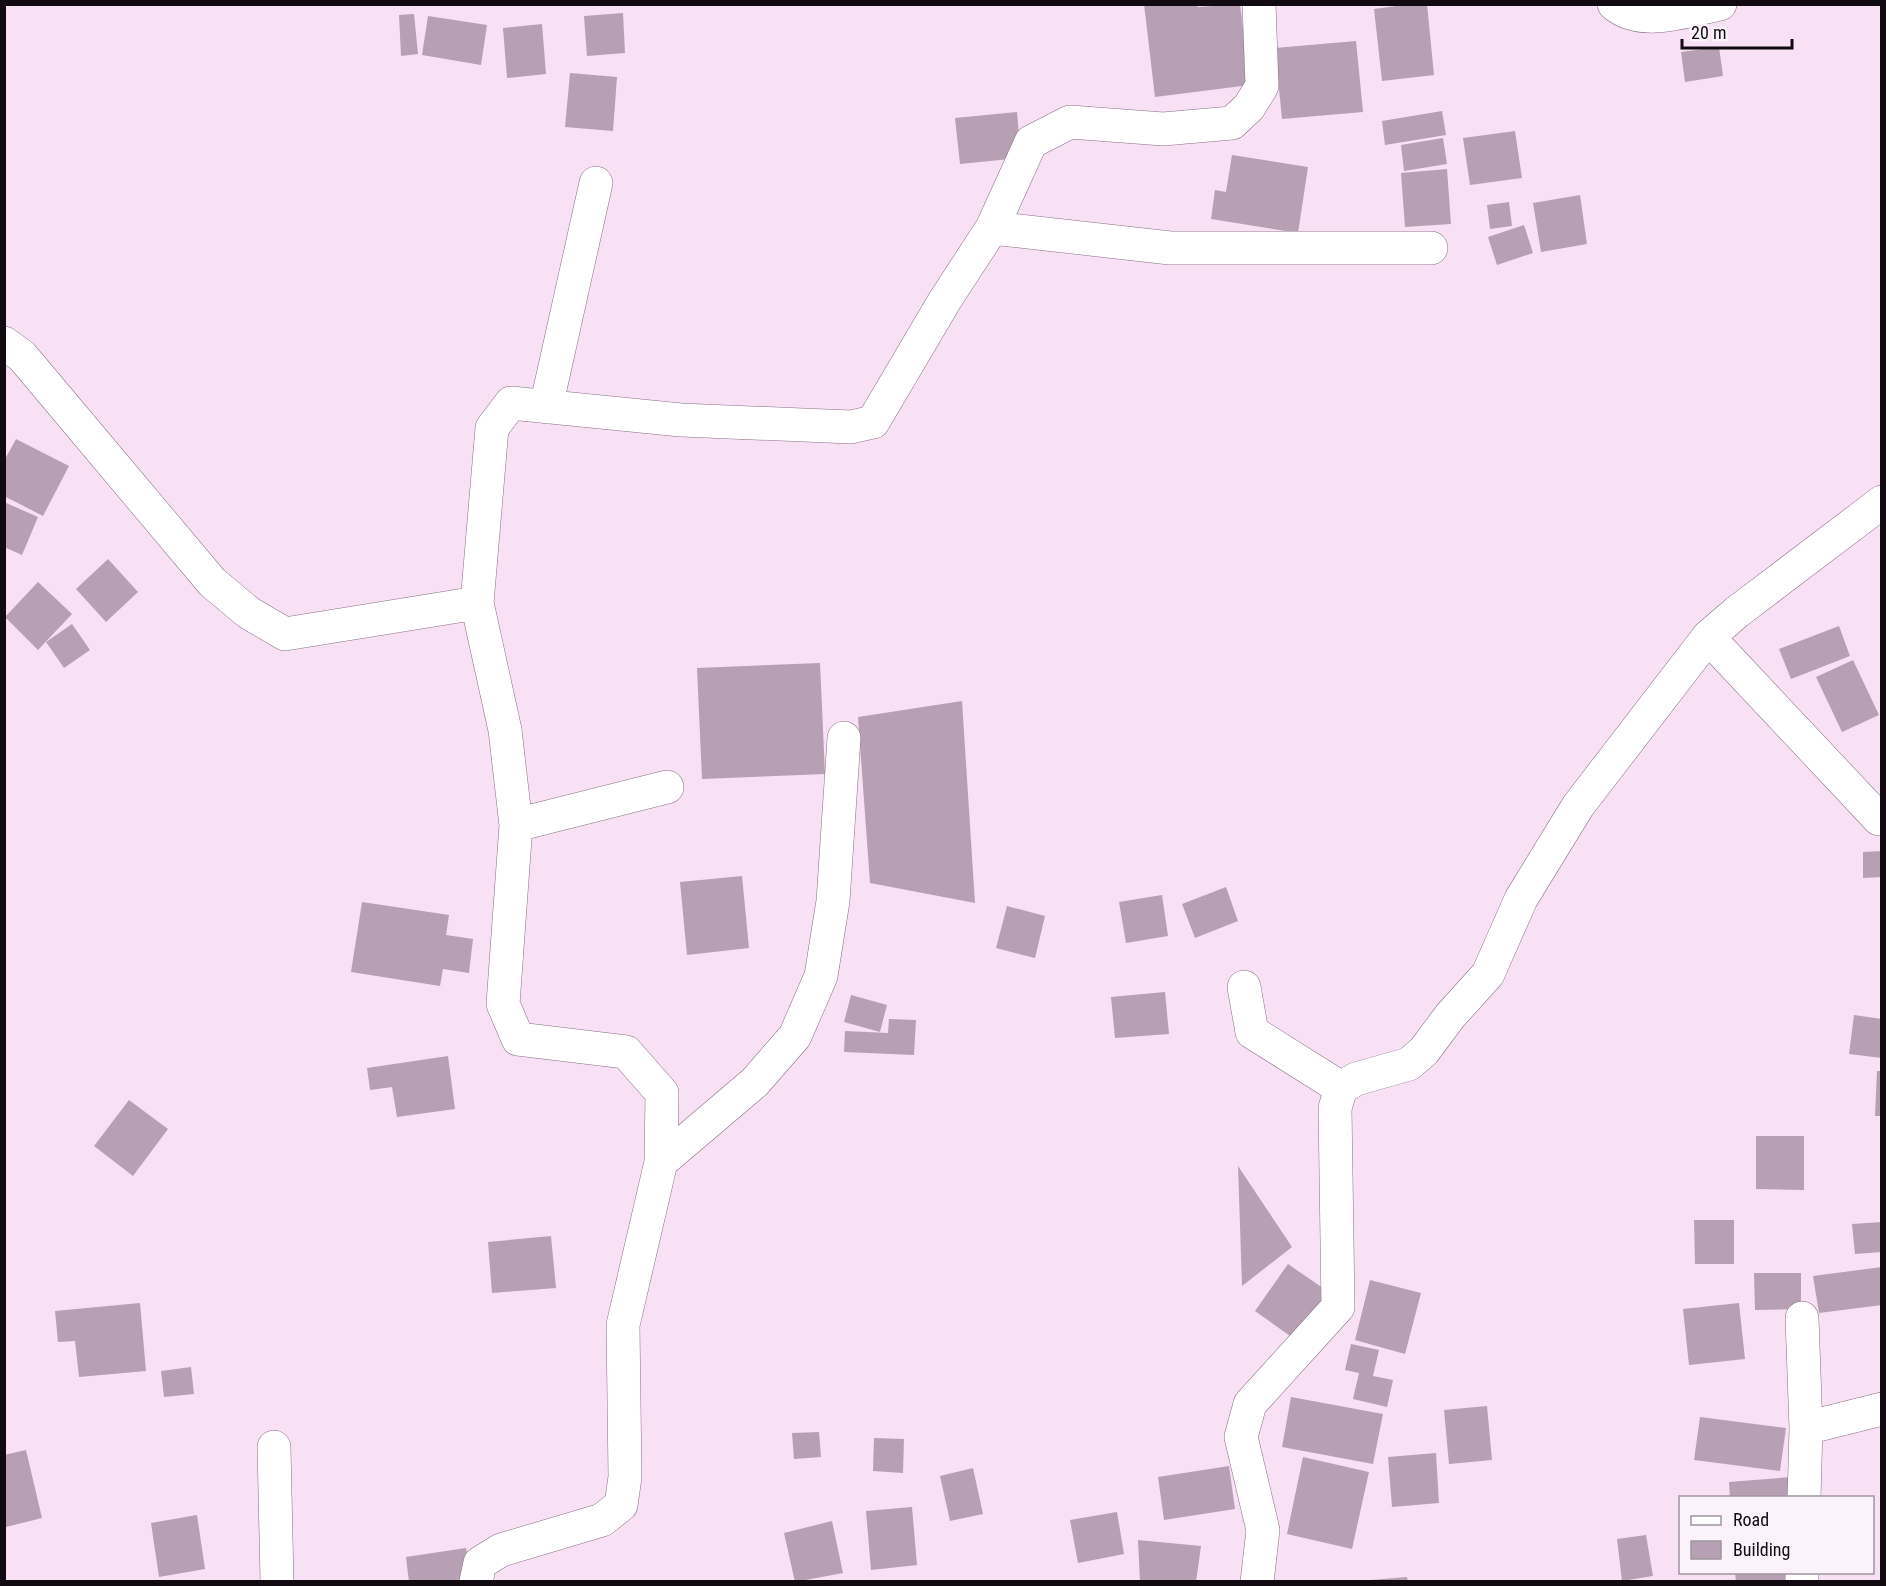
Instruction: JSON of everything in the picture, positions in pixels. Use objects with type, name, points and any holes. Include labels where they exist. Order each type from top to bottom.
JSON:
[{"type":"street","points":[[476,1581],[480,1563],[501,1550],[602,1520],[621,1505],[625,1477],[623,1325],[661,1162],[662,1093],[626,1052],[518,1039],[503,1004],[516,825],[505,730],[477,603],[492,428],[511,403],[681,420],[851,427],[873,422],[945,300],[992,228],[1031,142],[1070,122],[1163,129],[1232,123],[1249,107],[1262,86],[1259,4]]},
{"type":"street","points":[[1614,4],[1629,14],[1656,16],[1720,4]]},
{"type":"street","points":[[546,406],[596,183]]},
{"type":"street","points":[[992,228],[1170,249],[1431,248]]},
{"type":"street","points":[[4,343],[22,356],[212,582],[249,613],[285,634],[477,603]]},
{"type":"street","points":[[1257,1581],[1263,1530],[1241,1437],[1250,1404],[1338,1307],[1335,1108],[1341,1088],[1356,1079],[1408,1064],[1425,1051],[1450,1016],[1488,974],[1521,900],[1578,806],[1708,638],[1737,612],[1881,502]]},
{"type":"street","points":[[1708,638],[1879,819]]},
{"type":"street","points":[[661,1162],[755,1082],[795,1036],[821,976],[833,901],[844,738]]},
{"type":"street","points":[[516,825],[667,787]]},
{"type":"street","points":[[1245,987],[1252,1032],[1341,1088]]},
{"type":"street","points":[[1802,1318],[1806,1428],[1804,1496]]},
{"type":"street","points":[[1806,1428],[1881,1409]]},
{"type":"street","points":[[274,1447],[277,1581]]},
{"type":"building","points":[[1144,4],[1197,4],[1198,7],[1240,4],[1250,85],[1155,97]]},
{"type":"building","points":[[1427,4],[1434,75],[1382,81],[1374,9]]},
{"type":"building","points":[[623,13],[625,53],[587,56],[584,16]]},
{"type":"building","points":[[414,14],[418,54],[401,56],[399,15]]},
{"type":"building","points":[[428,16],[487,25],[481,65],[422,55]]},
{"type":"building","points":[[542,24],[546,74],[507,78],[503,28]]},
{"type":"building","points":[[1356,41],[1363,112],[1282,119],[1275,48]]},
{"type":"building","points":[[1719,47],[1723,76],[1685,82],[1681,52]]},
{"type":"building","points":[[570,73],[617,77],[613,131],[565,127]]},
{"type":"building","points":[[1442,111],[1446,135],[1385,145],[1382,121]]},
{"type":"building","points":[[1017,112],[1021,158],[960,164],[955,118]]},
{"type":"building","points":[[1515,131],[1522,178],[1470,185],[1463,138]]},
{"type":"building","points":[[1443,138],[1447,164],[1404,171],[1401,145]]},
{"type":"building","points":[[1232,155],[1308,167],[1298,233],[1211,219],[1215,190],[1226,192]]},
{"type":"building","points":[[1447,169],[1451,224],[1405,227],[1401,173]]},
{"type":"building","points":[[1580,195],[1587,244],[1541,252],[1533,203]]},
{"type":"building","points":[[1509,202],[1512,226],[1490,229],[1487,205]]},
{"type":"building","points":[[1524,225],[1533,253],[1497,265],[1488,237]]},
{"type":"building","points":[[16,439],[69,466],[43,516],[4,496],[4,461]]},
{"type":"building","points":[[4,502],[38,517],[22,555],[4,547]]},
{"type":"building","points":[[108,559],[138,592],[106,622],[76,589]]},
{"type":"building","points":[[38,582],[72,614],[38,650],[5,617]]},
{"type":"building","points":[[72,624],[90,650],[64,668],[46,642]]},
{"type":"building","points":[[1839,626],[1850,656],[1791,679],[1779,649]]},
{"type":"building","points":[[1853,660],[1879,715],[1842,732],[1816,677]]},
{"type":"building","points":[[820,663],[825,774],[702,779],[697,668]]},
{"type":"building","points":[[962,701],[975,903],[870,883],[858,717]]},
{"type":"building","points":[[1882,851],[1882,877],[1863,878],[1863,852]]},
{"type":"building","points":[[742,876],[749,948],[687,955],[680,882]]},
{"type":"building","points":[[1226,887],[1238,921],[1195,938],[1182,904]]},
{"type":"building","points":[[1162,895],[1168,936],[1126,943],[1119,902]]},
{"type":"building","points":[[362,902],[449,915],[446,935],[473,939],[469,973],[443,969],[440,986],[351,972]]},
{"type":"building","points":[[1007,906],[1045,916],[1035,958],[996,948]]},
{"type":"building","points":[[1165,992],[1169,1034],[1115,1038],[1111,997]]},
{"type":"building","points":[[851,995],[887,1005],[880,1032],[844,1022]]},
{"type":"building","points":[[1854,1015],[1882,1019],[1882,1058],[1849,1054]]},
{"type":"building","points":[[889,1019],[916,1020],[914,1055],[844,1052],[845,1031],[888,1033]]},
{"type":"building","points":[[448,1056],[455,1109],[397,1117],[392,1087],[370,1090],[367,1068]]},
{"type":"building","points":[[1877,1071],[1882,1071],[1882,1116],[1875,1116]]},
{"type":"building","points":[[129,1100],[168,1129],[133,1176],[94,1146]]},
{"type":"building","points":[[1756,1136],[1804,1136],[1804,1190],[1756,1189]]},
{"type":"building","points":[[1238,1166],[1292,1247],[1242,1286]]},
{"type":"building","points":[[1694,1220],[1734,1220],[1734,1264],[1695,1264]]},
{"type":"building","points":[[1882,1222],[1882,1252],[1855,1254],[1852,1224]]},
{"type":"building","points":[[551,1236],[556,1288],[492,1293],[488,1242]]},
{"type":"building","points":[[1288,1264],[1333,1295],[1300,1343],[1255,1311]]},
{"type":"building","points":[[1882,1267],[1882,1305],[1819,1313],[1813,1276]]},
{"type":"building","points":[[1754,1273],[1801,1273],[1801,1309],[1755,1310]]},
{"type":"building","points":[[1370,1280],[1421,1293],[1405,1354],[1355,1340]]},
{"type":"building","points":[[140,1303],[146,1371],[79,1377],[75,1341],[58,1342],[55,1311]]},
{"type":"building","points":[[1739,1303],[1745,1359],[1689,1365],[1683,1309]]},
{"type":"building","points":[[1351,1344],[1379,1350],[1373,1376],[1393,1380],[1387,1407],[1353,1399],[1359,1373],[1345,1370]]},
{"type":"building","points":[[191,1367],[194,1394],[164,1397],[161,1371]]},
{"type":"building","points":[[1291,1397],[1383,1414],[1373,1464],[1282,1447]]},
{"type":"building","points":[[1487,1406],[1492,1460],[1449,1464],[1444,1410]]},
{"type":"building","points":[[1700,1417],[1786,1428],[1780,1471],[1694,1460]]},
{"type":"building","points":[[819,1432],[821,1457],[794,1459],[792,1433]]},
{"type":"building","points":[[874,1438],[904,1439],[903,1473],[873,1471]]},
{"type":"building","points":[[26,1450],[42,1518],[6,1527],[4,1455]]},
{"type":"building","points":[[1436,1453],[1439,1503],[1392,1507],[1388,1457]]},
{"type":"building","points":[[1303,1457],[1369,1472],[1352,1549],[1287,1534]]},
{"type":"building","points":[[1229,1466],[1235,1509],[1164,1520],[1158,1477]]},
{"type":"building","points":[[973,1468],[983,1514],[950,1521],[940,1476]]},
{"type":"building","points":[[1792,1477],[1794,1496],[1730,1496],[1729,1482]]},
{"type":"building","points":[[912,1507],[917,1565],[871,1570],[866,1511]]},
{"type":"building","points":[[1117,1512],[1124,1554],[1078,1563],[1070,1520]]},
{"type":"building","points":[[197,1515],[205,1569],[159,1577],[151,1523]]},
{"type":"building","points":[[832,1521],[843,1573],[795,1582],[784,1533]]},
{"type":"building","points":[[1646,1535],[1653,1576],[1622,1581],[1617,1539]]},
{"type":"building","points":[[1138,1540],[1201,1546],[1196,1582],[1140,1582]]},
{"type":"building","points":[[466,1548],[471,1582],[409,1582],[406,1557]]},
{"type":"building","points":[[1735,1574],[1785,1574],[1785,1582],[1736,1582]]},
{"type":"building","points":[[1407,1577],[1408,1582],[1371,1582],[1371,1580]]}]
